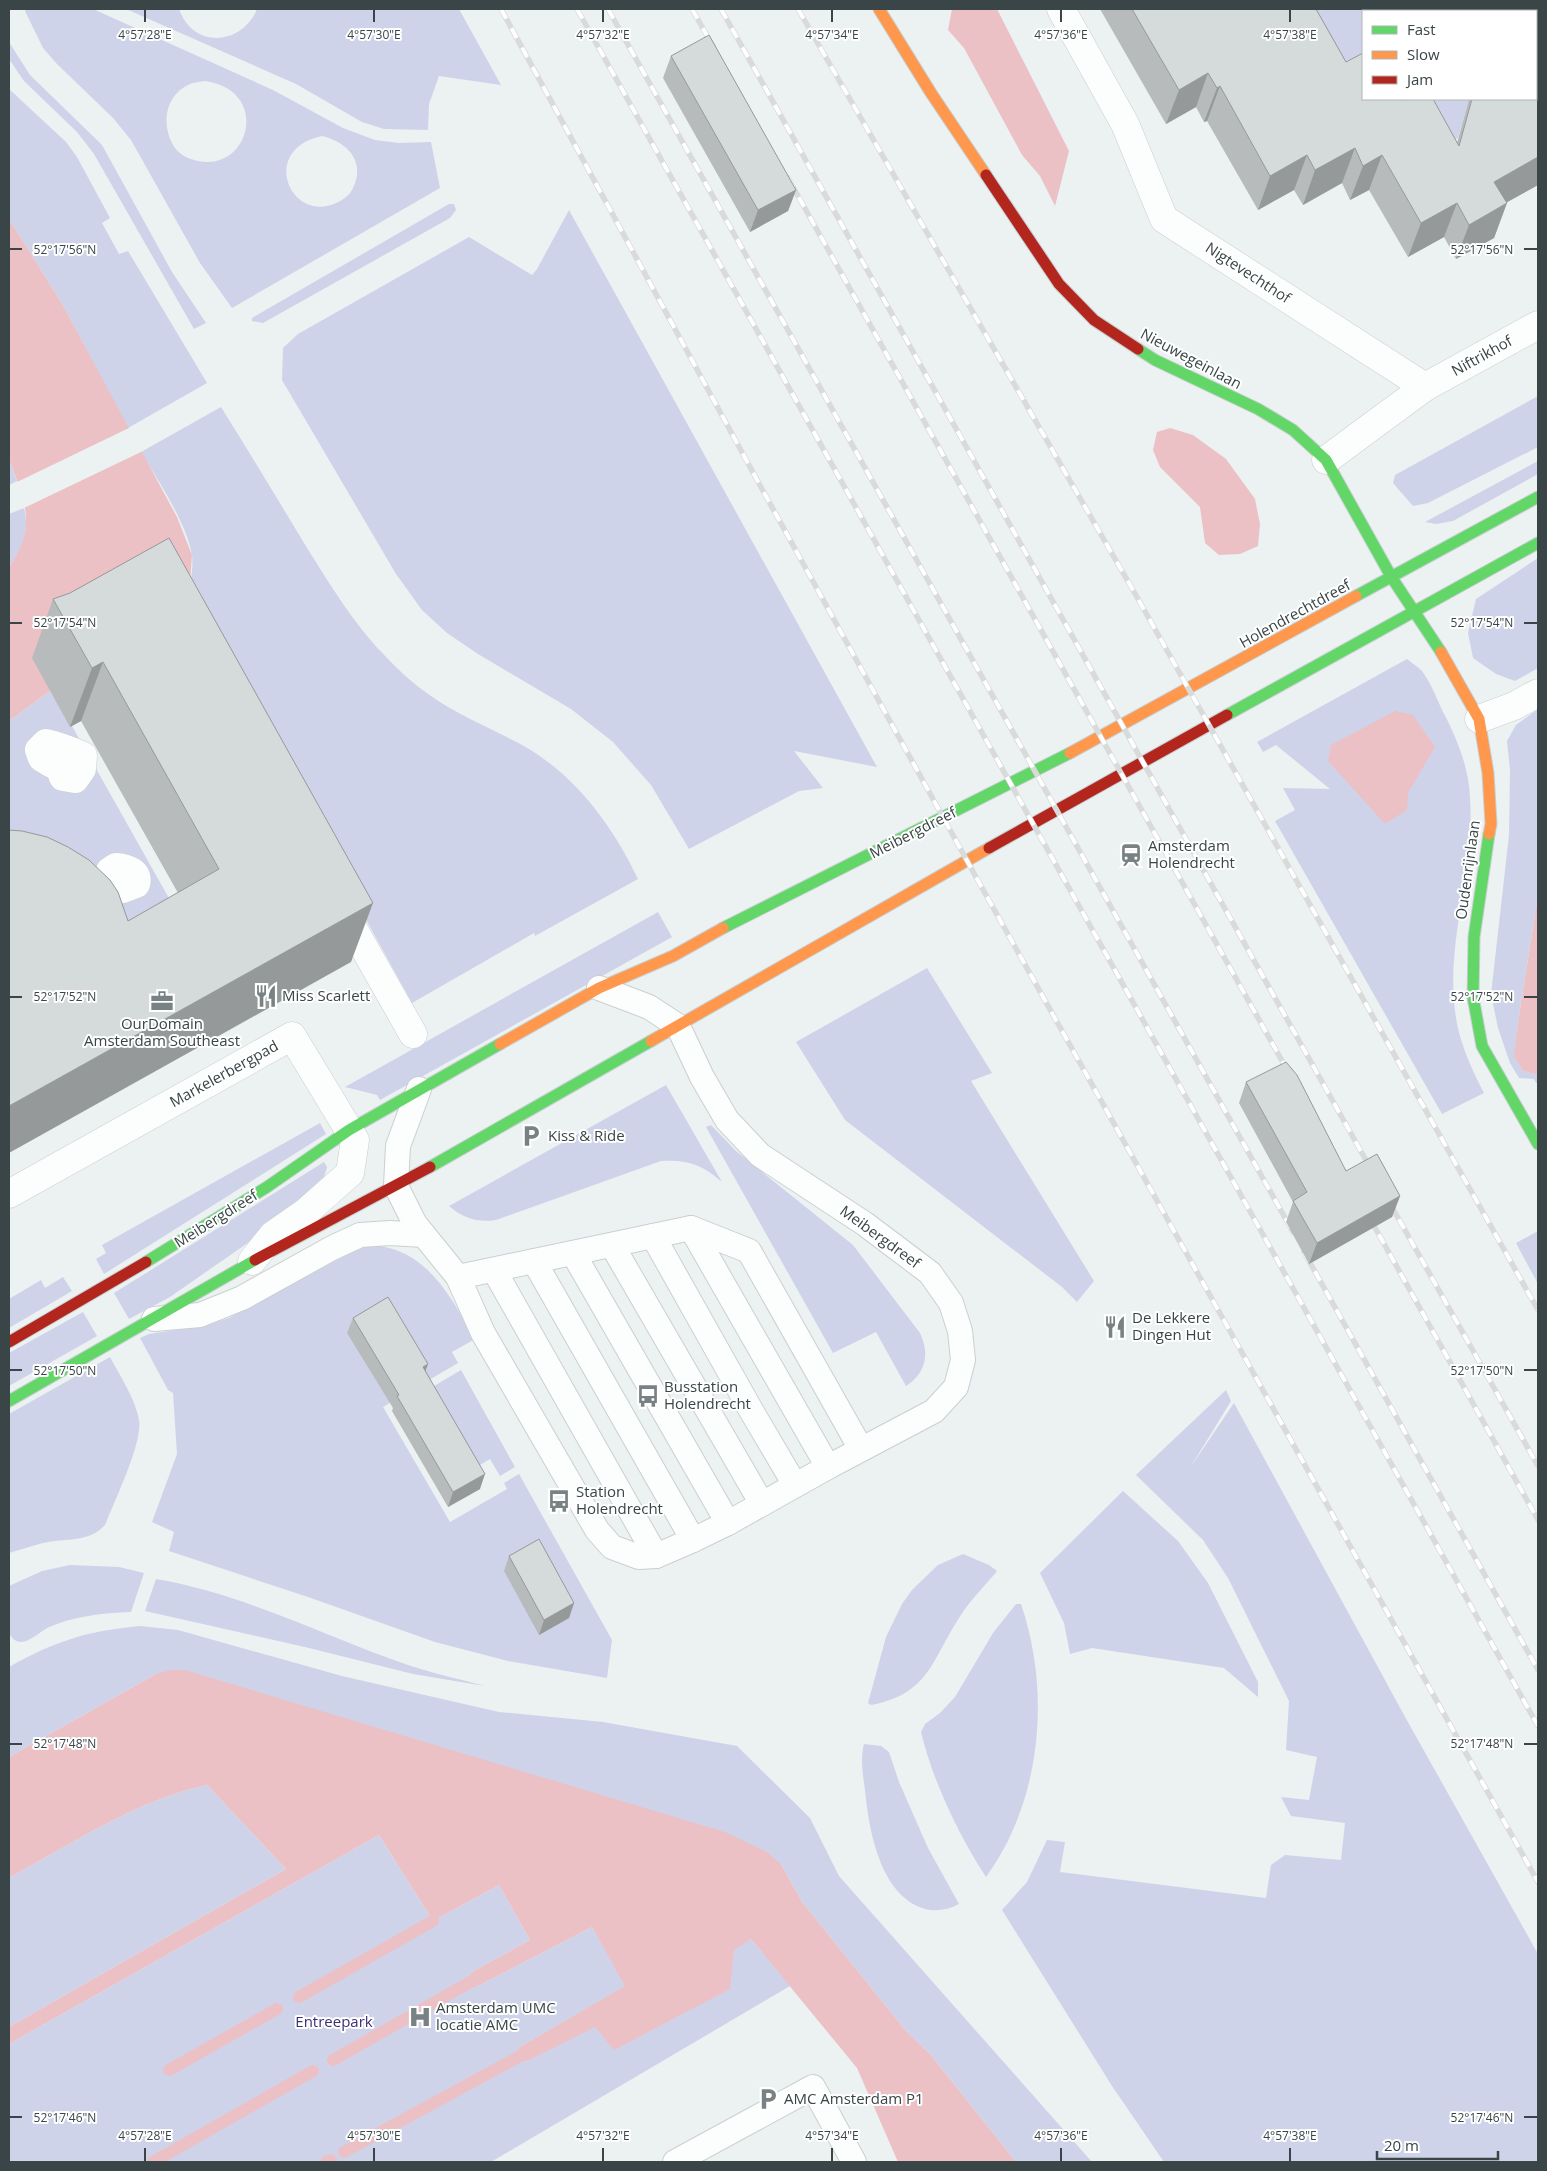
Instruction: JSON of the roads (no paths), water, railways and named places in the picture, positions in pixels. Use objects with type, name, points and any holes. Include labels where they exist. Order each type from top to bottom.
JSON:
[{"type":"main road","name":"Nieuwegeinlaan","points":[[879,9],[896,39],[990,183],[1054,276],[1094,320],[1155,360],[1258,409],[1293,430],[1326,460],[1392,578]]},
{"type":"main road","name":"Holendrechtdreef","points":[[1064,756],[1392,578],[1538,496]]},
{"type":"main road","points":[[9,1401],[252,1262],[396,1186],[678,1026],[749,983],[1082,795],[1538,543]]},
{"type":"main road","name":"Oudenrijnlaan","points":[[1392,578],[1447,662],[1479,719],[1488,773],[1491,824],[1474,937],[1473,997],[1482,1046],[1538,1144]]},
{"type":"main road","name":"Meibergdreef","points":[[9,1342],[178,1243],[267,1188],[349,1130],[599,988],[673,956],[719,930],[1064,756]]},
{"type":"street","name":"Nigtevechthof","points":[[1062,9],[1125,124],[1164,219],[1425,387]]},
{"type":"street","name":"Niftrikhof","points":[[1425,387],[1538,326]]},
{"type":"street","points":[[1326,460],[1425,387]]},
{"type":"street","points":[[1479,719],[1514,706],[1538,693]]},
{"type":"street","points":[[336,898],[413,1034]]},
{"type":"street","name":"Markelerbergpad","points":[[9,1194],[292,1036],[355,1140],[350,1173],[306,1212],[273,1234],[252,1262]]},
{"type":"lane","points":[[599,988],[649,1007],[678,1026]]},
{"type":"lane","name":"Meibergdreef","points":[[419,1089],[398,1146],[396,1186],[415,1224],[458,1277],[483,1333],[597,1530],[612,1547],[639,1557],[656,1556],[728,1523],[828,1466],[934,1411],[956,1387],[963,1360],[960,1331],[951,1303],[930,1273],[865,1224],[760,1154],[727,1120],[702,1076],[678,1026]]},
{"type":"lane","points":[[691,1228],[828,1466]]},
{"type":"lane","points":[[458,1277],[691,1228],[749,1251],[861,1449]]},
{"type":"lane","points":[[154,1319],[200,1315],[242,1298],[332,1248],[360,1235],[390,1232],[424,1235]]},
{"type":"lane","points":[[653,1236],[752,1412],[796,1485]]},
{"type":"lane","points":[[612,1245],[762,1504]]},
{"type":"lane","points":[[573,1253],[728,1523]]},
{"type":"lane","points":[[534,1261],[693,1540]]},
{"type":"lane","points":[[494,1270],[656,1556]]},
{"type":"lane","points":[[675,2162],[813,2087],[854,2162]]},
{"type":"waterway","points":[[299,1997],[433,1921]]},
{"type":"waterway","points":[[333,2060],[472,1981]]},
{"type":"waterway","points":[[169,2070],[277,2009]]},
{"type":"waterway","points":[[344,2152],[522,2055]]},
{"type":"waterway","points":[[153,2162],[313,2071]]},
{"type":"waterway","points":[[326,2162],[331,2160]]},
{"type":"railway","points":[[501,9],[976,877],[1538,1882]]},
{"type":"railway","points":[[577,9],[1538,1726]]},
{"type":"railway","points":[[608,9],[1293,1232]]},
{"type":"railway","points":[[692,9],[714,48]]},
{"type":"railway","points":[[721,9],[1372,1171]]},
{"type":"railway","points":[[798,9],[1133,590],[1538,1310]]},
{"type":"railway","points":[[788,178],[1290,1075]]},
{"type":"railway","points":[[1388,1200],[1538,1466]]},
{"type":"railway","points":[[1368,1215],[1538,1520]]},
{"type":"railway","points":[[1304,1252],[1538,1670]]},
{"type":"place","name":"Amsterdam Holendrecht","points":[[1131,855]]},
{"type":"place","name":"Miss Scarlett","points":[[266,996]]},
{"type":"place","name":"OurDomain Amsterdam Southeast","points":[[162,1001]]},
{"type":"place","name":"Kiss & Ride","points":[[531,1136]]},
{"type":"place","name":"De Lekkere Dingen Hut","points":[[1115,1327]]},
{"type":"place","name":"Busstation Holendrecht","points":[[648,1396]]},
{"type":"place","name":"Station Holendrecht","points":[[559,1501]]},
{"type":"place","name":"Amsterdam UMC locatie AMC","points":[[420,2017]]},
{"type":"place","name":"AMC Amsterdam P1","points":[[768,2099]]},
{"type":"park label","name":"Entreepark","points":[[334,2022]]}]
